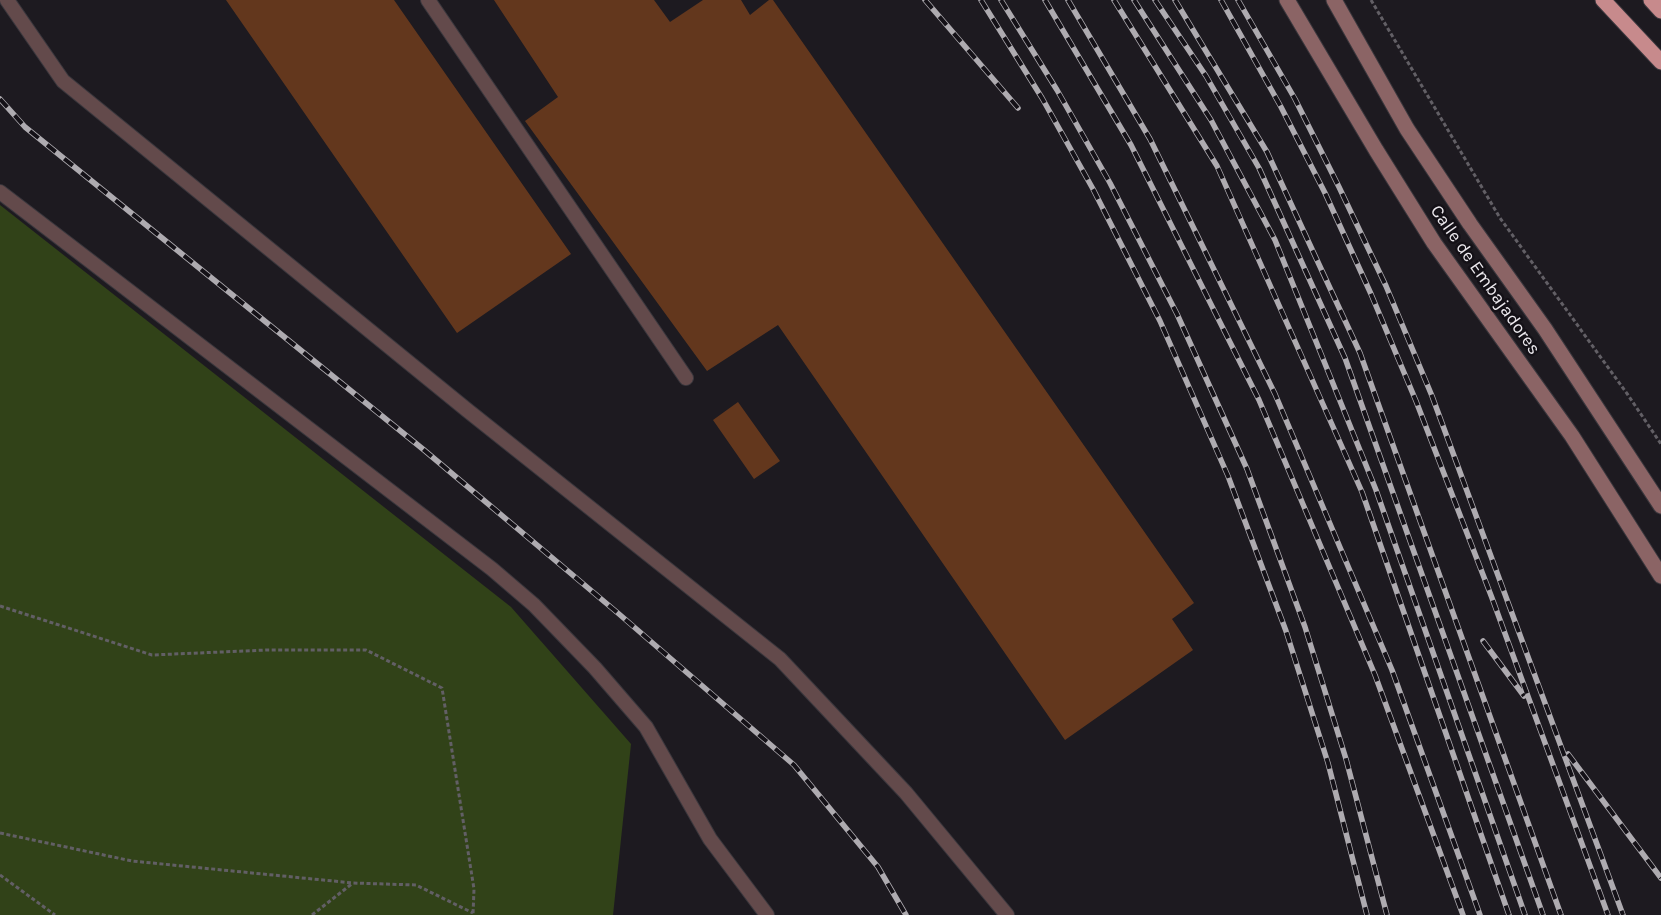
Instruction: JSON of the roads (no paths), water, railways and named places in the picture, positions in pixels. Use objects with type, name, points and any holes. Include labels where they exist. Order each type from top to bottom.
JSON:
[{"type":"highway","points":[[1603,0],[1661,62]]},
{"type":"highway","points":[[1651,0],[1661,11]]},
{"type":"main road","name":"Calle de Embajadores","points":[[1287,0],[1434,243],[1572,436],[1661,576]]},
{"type":"main road","name":"Calle de Embajadores","points":[[1334,0],[1407,129],[1470,224],[1545,329],[1661,506]]},
{"type":"lane","points":[[7,0],[63,81],[468,410],[780,659],[906,793],[1007,915]]},
{"type":"lane","points":[[428,0],[686,378]]},
{"type":"lane","points":[[0,192],[484,563],[534,605],[595,668],[646,727],[710,839],[767,915]]},
{"type":"railway","points":[[925,0],[1018,108]]},
{"type":"railway","points":[[981,0],[1042,98],[1093,189],[1160,321],[1228,476],[1286,631],[1328,763],[1367,915]]},
{"type":"railway","points":[[1001,0],[1057,90],[1110,183],[1177,314],[1247,469],[1305,627],[1346,759],[1387,915]]},
{"type":"railway","points":[[1045,0],[1131,145],[1259,400],[1375,675],[1463,915]]},
{"type":"railway","points":[[1068,0],[1150,139],[1275,394],[1392,670],[1480,915]]},
{"type":"railway","points":[[1114,0],[1217,166],[1362,492],[1509,915]]},
{"type":"railway","points":[[1134,0],[1211,120],[1275,240],[1376,490],[1525,915]]},
{"type":"railway","points":[[1155,0],[1206,76],[1259,168],[1345,358],[1543,915]]},
{"type":"railway","points":[[1175,0],[1267,152],[1360,353],[1561,915]]},
{"type":"railway","points":[[1221,0],[1281,107],[1325,193],[1371,294],[1416,401],[1492,598],[1608,915]]},
{"type":"railway","points":[[1238,0],[1295,99],[1386,286],[1432,396],[1623,915]]},
{"type":"railway","points":[[0,99],[25,127],[424,450],[619,614],[794,765],[878,867],[906,915]]},
{"type":"railway","points":[[1483,641],[1524,696]]},
{"type":"railway","points":[[1568,754],[1661,878]]}]
